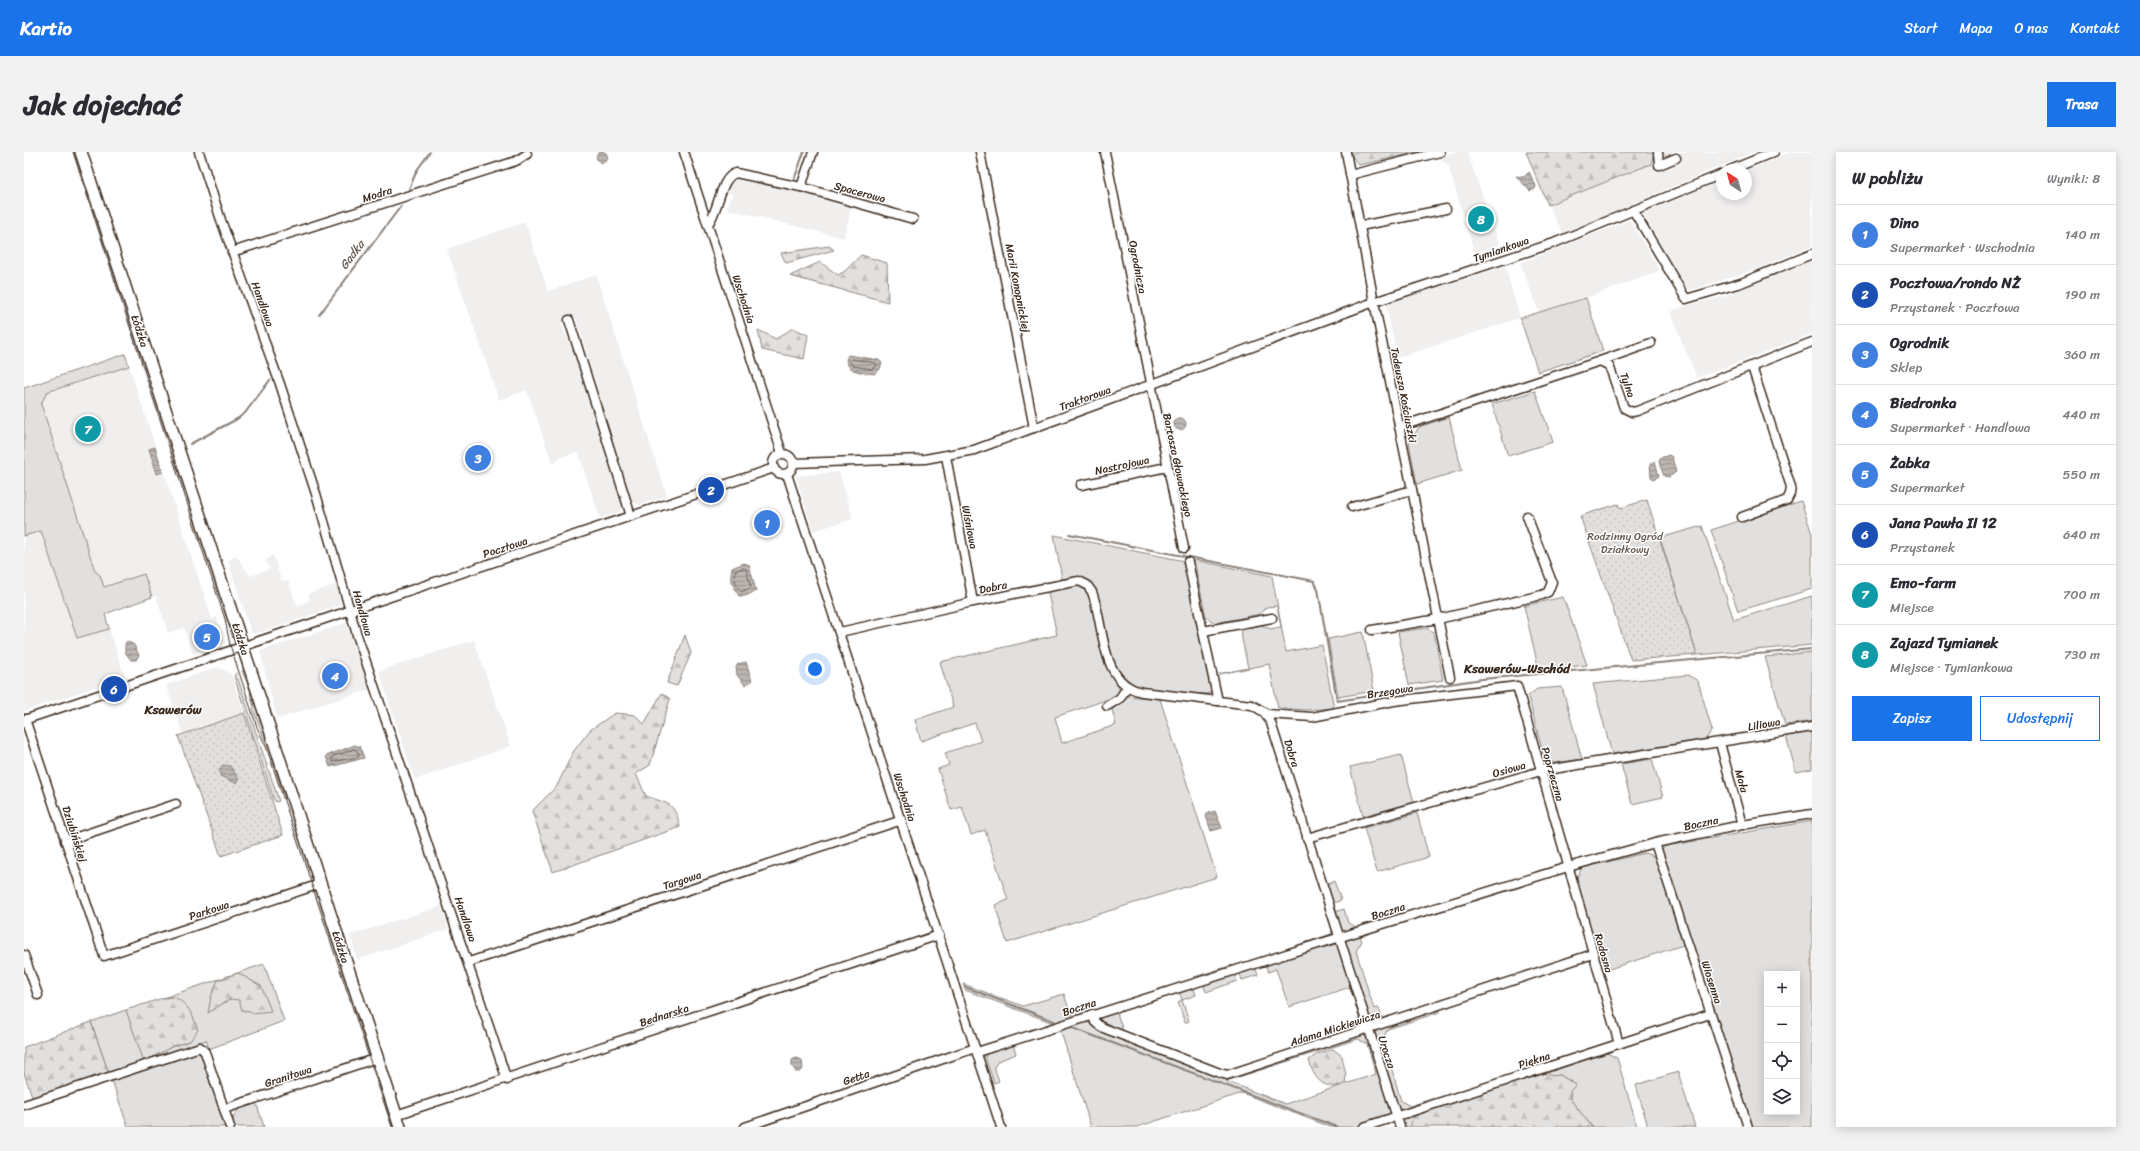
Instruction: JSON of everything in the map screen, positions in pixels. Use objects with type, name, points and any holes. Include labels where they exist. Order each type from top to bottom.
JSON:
[{"type":"main road","name":"Łódzka","points":[[81,152],[400,1127]]},
{"type":"street","name":"Handlowa","points":[[199,152],[232,252],[280,384],[317,497],[350,610],[469,962],[507,1080]]},
{"type":"street","name":"Wschodnia","points":[[684,152],[782,453]]},
{"type":"street","points":[[801,187],[813,152]]},
{"type":"street","name":"Marii Konopnickiej","points":[[980,152],[1034,428]]},
{"type":"street","name":"Ogrodnicza","points":[[1105,152],[1150,386]]},
{"type":"street","name":"Tadeusza Kościuszki","points":[[1346,152],[1374,302],[1450,677]]},
{"type":"street","points":[[1350,175],[1440,152]]},
{"type":"street","points":[[1658,152],[1659,165],[1676,158]]},
{"type":"street","points":[[1745,164],[1774,152]]},
{"type":"street","name":"Modra","points":[[232,252],[516,161],[527,154]]},
{"type":"street","name":"Spacerowa","points":[[708,224],[714,215],[726,179],[732,174],[740,173],[801,187],[914,218]]},
{"type":"street","name":"Tymiankowa","points":[[1374,302],[1554,243],[1716,176]]},
{"type":"street","points":[[1360,226],[1446,209]]},
{"type":"street","points":[[1633,210],[1686,300],[1741,283],[1812,254]]},
{"type":"street","name":"Traktorowa","points":[[793,463],[946,456],[974,450],[1374,302]]},
{"type":"street","points":[[569,320],[632,516]]},
{"type":"street","name":"Tylna","points":[[1600,361],[1608,365],[1623,406],[1632,412],[1752,367],[1812,342]]},
{"type":"street","points":[[1399,427],[1651,343]]},
{"type":"street","points":[[1742,517],[1787,500],[1791,487],[1752,367]]},
{"type":"street","name":"Bartosza Głowackiego","points":[[1150,386],[1184,548]]},
{"type":"street","points":[[782,453],[789,456],[793,463],[792,470],[787,474],[779,474],[774,468],[774,460],[782,453]]},
{"type":"street","name":"Wiśniowa","points":[[946,456],[973,602]]},
{"type":"street","name":"Nastrojowa","points":[[1081,485],[1167,467]]},
{"type":"street","name":"Pocztowa","points":[[25,720],[774,468]]},
{"type":"street","name":"Wschodnia","points":[[787,474],[902,820],[1001,1127]]},
{"type":"street","points":[[1352,507],[1412,490]]},
{"type":"street","points":[[1372,630],[1438,620],[1542,595],[1549,591],[1552,582],[1527,516]]},
{"type":"street","points":[[1188,562],[1218,701]]},
{"type":"street","name":"Dobra","points":[[840,632],[1074,581],[1084,583],[1090,589],[1096,602],[1111,667],[1119,680],[1127,686],[1142,692],[1252,705],[1266,714],[1271,723],[1339,937]]},
{"type":"street","points":[[1204,631],[1272,618]]},
{"type":"street","points":[[1107,706],[1120,698],[1127,686]]},
{"type":"street","name":"Brzegowa","points":[[1266,714],[1312,717],[1394,701],[1517,686]]},
{"type":"street","name":"Poprzeczna","points":[[1517,686],[1568,867]]},
{"type":"street","name":"Dziubińskiej","points":[[25,720],[104,956]]},
{"type":"street","name":"Liliowa","points":[[1720,743],[1812,727]]},
{"type":"street","name":"Osiowa","points":[[1307,838],[1541,772],[1720,743]]},
{"type":"street","name":"Mała","points":[[1720,743],[1742,825]]},
{"type":"street","points":[[65,841],[176,804]]},
{"type":"street","name":"Boczna","points":[[976,1050],[1568,867],[1655,843],[1742,825],[1812,814]]},
{"type":"street","name":"Targowa","points":[[469,962],[902,820]]},
{"type":"street","name":"Wiosenna","points":[[1655,843],[1748,1127]]},
{"type":"street","name":"Radosna","points":[[1568,867],[1619,1044]]},
{"type":"street","name":"Parkowa","points":[[104,956],[320,884]]},
{"type":"street","name":"Bednarska","points":[[396,1115],[507,1080],[939,935]]},
{"type":"street","name":"Urocza","points":[[1339,937],[1400,1127]]},
{"type":"street","name":"Adama Mickiewicza","points":[[1092,1014],[1095,1022],[1101,1027],[1225,1074],[1368,1029],[1594,954]]},
{"type":"street","points":[[25,957],[38,995]]},
{"type":"street","name":"Piękna","points":[[1364,1127],[1710,1014]]},
{"type":"street","points":[[24,1105],[200,1047],[205,1052],[230,1127]]},
{"type":"street","name":"Getta","points":[[745,1127],[976,1050]]},
{"type":"street","name":"Granitowa","points":[[224,1109],[377,1058]]},
{"type":"shaded area","points":[[1453,152],[1467,152],[1500,245],[1475,254],[1448,165],[1440,158]]},
{"type":"shaded area","points":[[1654,152],[1753,152],[1725,164],[1716,164],[1716,168],[1563,234],[1548,205],[1651,164]]},
{"type":"shaded area","points":[[1791,152],[1812,152],[1812,246],[1757,269],[1687,291],[1643,213],[1716,183],[1716,200],[1752,200],[1752,168]]},
{"type":"shaded area","points":[[736,177],[852,205],[844,238],[727,209],[732,194],[725,192],[730,179]]},
{"type":"shaded area","points":[[1630,220],[1660,271],[1586,298],[1539,312],[1520,263]]},
{"type":"shaded area","points":[[525,222],[548,291],[596,275],[667,496],[639,505],[631,501],[576,318],[561,323],[576,359],[624,503],[619,512],[600,518],[578,452],[559,458],[553,465],[527,390],[499,400],[447,249]]},
{"type":"shaded area","points":[[1812,260],[1812,334],[1697,378],[1670,312],[1685,306],[1725,296]]},
{"type":"shaded area","points":[[1505,266],[1520,318],[1397,358],[1386,304]]},
{"type":"shaded area","points":[[129,366],[212,619],[217,617],[225,643],[193,654],[184,628],[168,633],[156,596],[152,597],[144,574],[104,587],[100,575],[95,571],[41,404],[47,392]]},
{"type":"shaded area","points":[[839,472],[853,519],[813,531],[796,476]]},
{"type":"shaded area","points":[[41,530],[77,638],[109,629],[125,677],[24,711],[24,536]]},
{"type":"shaded area","points":[[273,555],[281,580],[289,582],[298,605],[308,602],[310,598],[308,594],[337,584],[341,605],[256,634],[251,632],[228,561],[235,556],[238,558],[250,576],[270,569],[265,561]]},
{"type":"shaded area","points":[[346,623],[371,689],[277,719],[260,651]]},
{"type":"shaded area","points":[[474,640],[511,746],[415,780],[379,671]]},
{"type":"shaded area","points":[[218,667],[231,674],[244,713],[183,734],[166,685]]},
{"type":"shaded area","points":[[442,906],[448,929],[357,960],[350,935]]},
{"type":"green space","points":[[1351,152],[1419,152],[1359,165],[1353,158]]},
{"type":"green space","points":[[1526,152],[1654,152],[1651,164],[1548,205]]},
{"type":"green space","points":[[829,246],[834,250],[786,263],[781,253]]},
{"type":"green space","points":[[861,255],[887,263],[888,302],[790,276],[820,262],[838,275],[845,271]]},
{"type":"green space","points":[[1586,298],[1603,351],[1538,372],[1520,318]]},
{"type":"green space","points":[[793,328],[808,335],[804,359],[762,350],[758,330],[776,339]]},
{"type":"green space","points":[[125,354],[129,366],[47,392],[41,404],[95,571],[100,575],[104,587],[144,574],[152,597],[105,614],[109,629],[77,638],[41,531],[24,536],[24,388]]},
{"type":"green space","points":[[1535,391],[1553,442],[1508,456],[1492,404]]},
{"type":"green space","points":[[1449,417],[1462,470],[1417,484],[1409,443],[1419,427]]},
{"type":"green space","name":"Rodzinny Ogród Działkowy","points":[[1647,500],[1697,655],[1631,660],[1580,516],[1618,504],[1620,508]]},
{"type":"green space","points":[[1801,501],[1812,534],[1812,589],[1738,611],[1711,530]]},
{"type":"green space","points":[[1702,526],[1734,620],[1812,596],[1812,645],[1697,655],[1660,538]]},
{"type":"green space","points":[[1054,535],[1185,561],[1212,692],[1206,694],[1152,691],[1123,679],[1116,670],[1111,657],[1101,609],[1096,595],[1090,584],[1078,577],[1062,579]]},
{"type":"green space","points":[[1194,560],[1272,576],[1286,652],[1322,645],[1334,708],[1306,710],[1278,708],[1269,664],[1219,674],[1248,668],[1240,629],[1262,625],[1270,629],[1281,627],[1277,606],[1266,607],[1260,614],[1215,623],[1206,617]]},
{"type":"green space","points":[[1073,585],[1083,587],[1091,598],[1108,669],[1121,691],[1115,697],[1055,717],[1062,743],[1116,725],[1112,710],[1127,696],[1160,699],[1217,877],[1007,943],[995,905],[1008,900],[985,830],[971,835],[962,807],[951,810],[938,769],[949,765],[945,753],[981,741],[975,723],[921,741],[915,720],[953,707],[940,662],[1057,635],[1047,589]]},
{"type":"green space","points":[[1563,597],[1587,665],[1539,670],[1524,606]]},
{"type":"green space","points":[[1426,628],[1434,632],[1443,680],[1409,685],[1398,632]]},
{"type":"green space","points":[[1363,632],[1374,691],[1338,697],[1328,639]]},
{"type":"green space","points":[[685,635],[691,653],[677,686],[667,683]]},
{"type":"green space","points":[[1812,652],[1812,721],[1785,725],[1765,657]]},
{"type":"green space","points":[[245,670],[287,798],[285,799],[253,709],[251,692],[242,671]]},
{"type":"green space","points":[[236,673],[279,801],[276,802],[274,800],[234,676]]},
{"type":"green space","points":[[1688,675],[1698,681],[1712,730],[1706,739],[1612,754],[1593,684]]},
{"type":"green space","points":[[1562,687],[1582,759],[1554,763],[1544,757],[1528,696],[1537,689]]},
{"type":"green space","points":[[662,693],[670,699],[650,765],[636,774],[646,796],[665,803],[673,808],[680,827],[553,872],[532,811],[557,786],[573,752],[590,730],[615,713],[635,715],[644,724]]},
{"type":"green space","points":[[244,713],[283,835],[221,856],[178,736]]},
{"type":"green space","points":[[1812,732],[1812,769],[1796,772],[1786,736]]},
{"type":"green space","points":[[1401,755],[1414,802],[1363,816],[1350,767]]},
{"type":"green space","points":[[1652,759],[1663,797],[1632,804],[1621,764]]},
{"type":"green space","points":[[1417,813],[1429,857],[1377,872],[1364,828]]},
{"type":"green space","points":[[1812,821],[1812,1127],[1749,1127],[1662,850],[1666,846]]},
{"type":"green space","points":[[1645,853],[1655,857],[1683,945],[1603,971],[1576,879],[1582,868]]},
{"type":"green space","points":[[1334,881],[1341,900],[1332,904],[1325,884]]},
{"type":"green space","points":[[1319,882],[1334,935],[1257,959],[1331,934],[1332,930],[1317,883]]},
{"type":"green space","points":[[1344,909],[1348,923],[1358,928],[1345,933],[1341,930],[1335,912]]},
{"type":"green space","points":[[1359,934],[1362,941],[1356,951],[1374,1009],[1379,1008],[1382,1017],[1384,1018],[1408,1011],[1408,1013],[1371,1023],[1344,942],[1345,939]]},
{"type":"green space","points":[[1336,942],[1353,991],[1351,992],[1350,987],[1289,1007],[1276,969],[1268,972],[1265,963]]},
{"type":"green space","points":[[264,964],[284,1021],[209,1049],[206,1040],[109,1074],[91,1022],[126,1010],[145,1061],[173,1046],[190,1041],[174,997],[163,998]]},
{"type":"green space","points":[[1233,965],[1231,968],[1195,979],[1194,977]]},
{"type":"green space","points":[[1255,966],[1258,975],[1242,980],[1239,971]]},
{"type":"green space","points":[[238,973],[261,986],[271,1011],[252,1013],[242,1010],[239,1000],[230,999],[208,1013],[211,997],[218,980]]},
{"type":"green space","points":[[1234,973],[1237,981],[1206,992],[1203,983]]},
{"type":"green space","points":[[963,984],[1023,1006],[1064,994],[1071,1015],[1088,1010],[1088,1013],[983,1046],[1053,1023],[965,990]]},
{"type":"green space","points":[[1193,986],[1196,995],[1182,1000],[1179,990]]},
{"type":"green space","points":[[174,997],[187,1007],[198,1030],[190,1041],[173,1046],[144,1062],[126,1010],[163,998]]},
{"type":"green space","points":[[1182,1000],[1189,1021],[1185,1023],[1178,1002]]},
{"type":"green space","points":[[1356,1002],[1362,1020],[1361,1027],[1329,1038],[1329,1036],[1354,1028],[1359,1018]]},
{"type":"green space","points":[[1440,1009],[1440,1012],[1388,1029],[1383,1038],[1401,1101],[1410,1106],[1434,1098],[1434,1101],[1402,1111],[1398,1109],[1373,1033],[1380,1029]]},
{"type":"green space","points":[[1116,1010],[1123,1030],[1100,1021],[1100,1016]]},
{"type":"green space","points":[[1084,1020],[1100,1030],[1224,1078],[1364,1035],[1369,1041],[1391,1112],[1389,1115],[1381,1119],[1354,1127],[1330,1127],[1242,1093],[1137,1127],[1091,1127],[1060,1029]],"holes":[[[1358,1039],[1367,1044],[1376,1074],[1285,1104],[1226,1081]]]},
{"type":"green space","points":[[91,1022],[109,1074],[33,1099],[24,1073],[24,1047]]},
{"type":"green space","points":[[1123,1030],[1144,1039],[1123,1031]]},
{"type":"green space","points":[[1144,1039],[1215,1066],[1215,1068]]},
{"type":"green space","points":[[1013,1044],[1016,1054],[998,1061],[994,1067],[999,1081],[994,1083],[985,1057],[987,1053]]},
{"type":"green space","points":[[1333,1049],[1342,1056],[1346,1076],[1345,1084],[1338,1086],[1325,1085],[1321,1082],[1313,1072],[1309,1060],[1317,1054]]},
{"type":"green space","points":[[193,1051],[202,1054],[228,1127],[128,1127],[111,1078]]},
{"type":"green space","points":[[1607,1053],[1617,1058],[1637,1127],[1592,1127],[1570,1099],[1570,1091],[1576,1085],[1560,1075],[1409,1127],[1403,1127],[1402,1121],[1405,1116],[1547,1070],[1548,1072]]},
{"type":"green space","points":[[1548,1072],[1551,1076],[1560,1075],[1576,1085],[1570,1091],[1570,1099],[1592,1127],[1409,1127],[1414,1116]]},
{"type":"green space","points":[[1678,1072],[1695,1127],[1648,1127],[1636,1085]]},
{"type":"green space","points":[[254,1102],[257,1105],[264,1127],[233,1127],[235,1113],[241,1108]]},
{"type":"water","points":[[600,152],[604,152],[606,153],[606,161],[600,162],[597,159],[597,155]]},
{"type":"water","points":[[1529,172],[1536,186],[1535,189],[1530,191],[1516,176],[1524,177]]},
{"type":"water","points":[[848,355],[879,360],[882,363],[880,369],[874,374],[853,370],[846,360]]},
{"type":"water","points":[[1182,418],[1185,419],[1185,429],[1178,430],[1175,429],[1174,422],[1175,419]]},
{"type":"water","points":[[155,447],[163,472],[157,474],[149,449]]},
{"type":"water","points":[[1669,455],[1672,457],[1676,472],[1669,477],[1664,476],[1659,462],[1660,458]]},
{"type":"water","points":[[1655,461],[1659,476],[1654,479],[1651,477],[1650,464]]},
{"type":"water","points":[[744,563],[749,565],[756,591],[745,596],[739,596],[732,582],[731,572],[732,568]]},
{"type":"water","points":[[127,641],[134,645],[139,655],[136,660],[131,660],[125,652],[125,644]]},
{"type":"water","points":[[746,662],[752,681],[745,685],[737,675],[736,667],[738,664]]},
{"type":"water","points":[[355,745],[360,747],[364,758],[330,767],[326,756]]},
{"type":"water","points":[[223,765],[230,766],[239,779],[236,783],[220,776],[220,769]]},
{"type":"water","points":[[1215,811],[1222,828],[1211,831],[1206,816],[1208,813]]},
{"type":"water","points":[[796,1058],[802,1060],[803,1069],[800,1072],[796,1072],[792,1066],[792,1060]]},
{"type":"waterway","name":"Gadka","points":[[409,189],[417,170],[430,152]]},
{"type":"waterway","points":[[794,180],[804,152]]},
{"type":"waterway","name":"Gadka","points":[[319,315],[401,206]]},
{"type":"waterway","name":"Gadka","points":[[190,444],[237,419],[245,413],[270,380]]},
{"type":"waterway","points":[[1069,534],[1314,581],[1318,589],[1337,701],[1482,679],[1812,649]]},
{"type":"waterway","points":[[965,987],[1054,1021]]},
{"type":"waterway","points":[[1070,1027],[1337,1127]]},
{"type":"tram line","points":[[73,152],[225,619],[230,645],[257,727],[267,749],[392,1127]]},
{"type":"place","name":"Zajazd Tymianek","points":[[1481,219]]},
{"type":"place","name":"Emo-farm","points":[[88,429]]},
{"type":"place","name":"Ogrodnik","points":[[478,458]]},
{"type":"place","name":"Pocztowa/rondo NŻ","points":[[711,490]]},
{"type":"place","name":"Dino","points":[[767,523]]},
{"type":"place","name":"Żabka","points":[[207,637]]},
{"type":"place","name":"Biedronka","points":[[335,676]]},
{"type":"place","name":"Jana Pawła II 12","points":[[114,689]]},
{"type":"district","name":"Ksawerów-Wschód","points":[[1517,668]]},
{"type":"district","name":"Ksawerów","points":[[173,709]]}]
